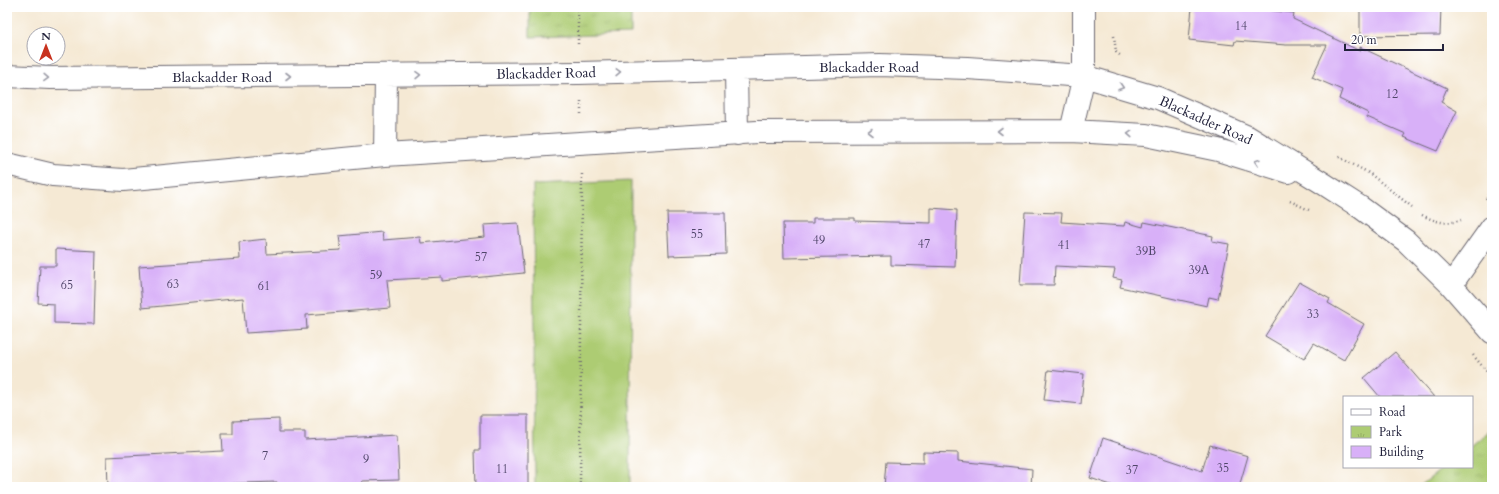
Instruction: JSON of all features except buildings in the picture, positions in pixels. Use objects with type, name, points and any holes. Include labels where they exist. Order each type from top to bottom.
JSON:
[{"type":"street","points":[[1071,131],[1084,76],[1084,7]]},
{"type":"street","name":"Blackadder Road","points":[[7,76],[50,78],[386,76],[580,73],[880,65],[967,68],[1084,76],[1158,98],[1248,137],[1321,182],[1360,207],[1406,241],[1451,285],[1492,332]]},
{"type":"street","points":[[736,69],[737,134]]},
{"type":"street","points":[[385,155],[386,76]]},
{"type":"street","name":"Blackadder Road","points":[[7,164],[53,175],[124,180],[385,155],[582,152],[757,132],[1071,131],[1146,135],[1218,150],[1321,182]]},
{"type":"street","points":[[1451,285],[1492,227]]},
{"type":"path","points":[[578,7],[582,152],[580,487]]},
{"type":"path","points":[[1285,198],[1311,211]]},
{"type":"path","points":[[1468,349],[1488,373],[1492,381]]},
{"type":"green space","points":[[530,7],[631,7],[631,34],[530,37]]},
{"type":"green space","points":[[631,181],[630,487],[535,487],[533,185]]},
{"type":"green space","points":[[1492,429],[1492,487],[1419,487],[1443,468],[1473,468],[1473,444]]}]
